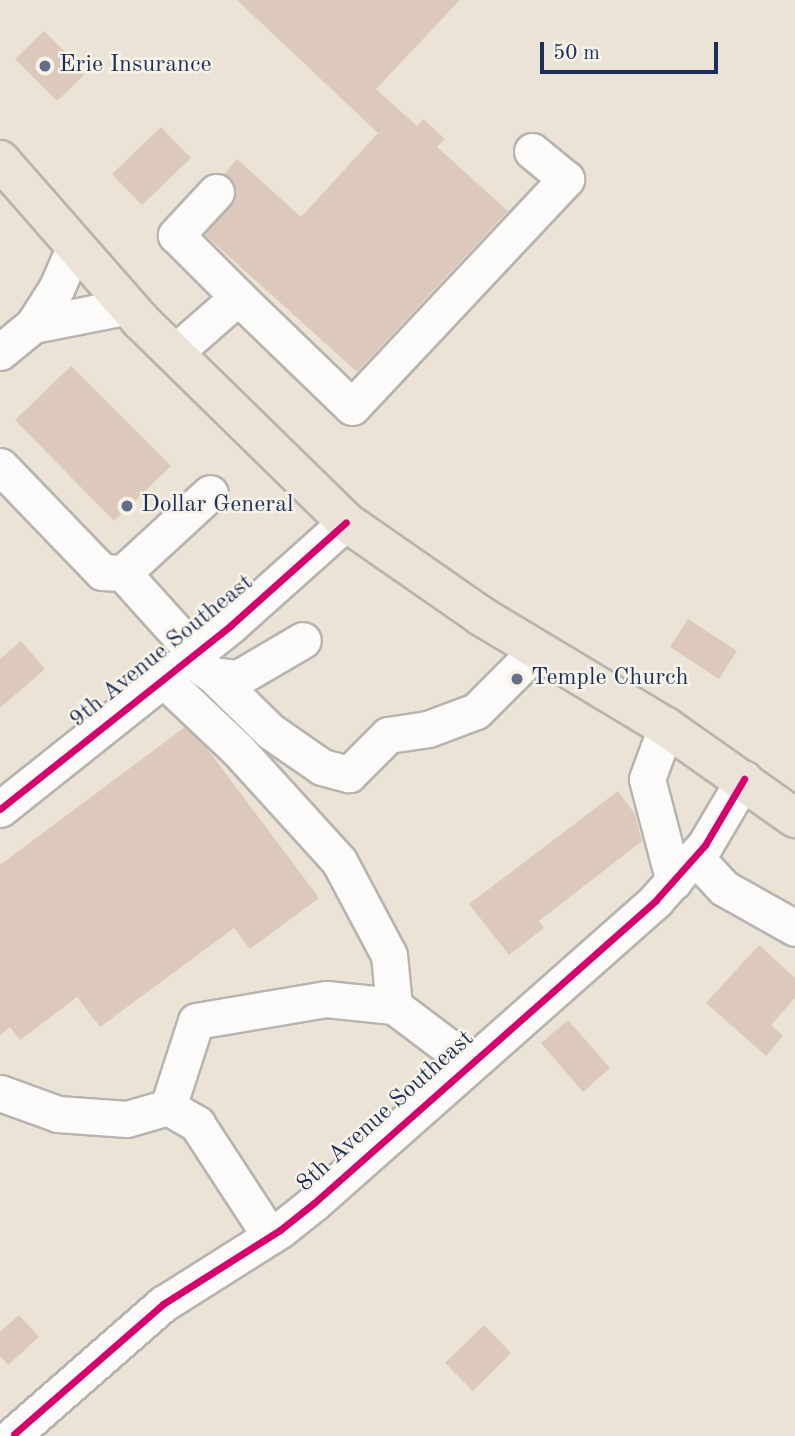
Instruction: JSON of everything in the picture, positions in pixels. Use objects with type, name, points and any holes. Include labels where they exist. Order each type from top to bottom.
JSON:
[{"type":"main road","points":[[0,160],[173,354],[345,522],[537,650],[666,727],[744,779],[795,818]]},
{"type":"street","points":[[216,192],[176,236],[352,407],[566,179],[532,151]]},
{"type":"street","points":[[0,352],[33,325],[56,289],[75,246]]},
{"type":"street","points":[[173,354],[237,296]]},
{"type":"street","points":[[33,325],[129,306]]},
{"type":"street","points":[[0,466],[102,572],[123,573],[210,493]]},
{"type":"street","name":"9th Avenue Southeast","points":[[0,808],[190,666],[345,522]]},
{"type":"street","points":[[123,573],[190,666],[271,731],[322,767],[349,774],[388,735],[428,729],[476,711],[537,650]]},
{"type":"street","points":[[190,666],[238,678],[303,640]]},
{"type":"street","points":[[190,666],[205,719],[339,861],[388,955],[394,1006]]},
{"type":"street","points":[[666,727],[648,779],[685,870],[724,888],[795,928]]},
{"type":"street","name":"8th Avenue Southeast","points":[[13,1435],[163,1304],[270,1236],[314,1203],[464,1069],[685,870],[744,779]]},
{"type":"street","points":[[168,1107],[196,1021],[326,999],[394,1006],[447,1046],[464,1069]]},
{"type":"street","points":[[0,1093],[58,1114],[127,1119],[168,1107],[197,1124],[270,1236]]},
{"type":"building","points":[[237,0],[460,0],[376,89],[417,126],[423,119],[445,139],[437,147],[508,211],[357,372],[204,234],[235,197],[235,185],[224,174],[237,159],[301,217],[378,133]]},
{"type":"building","points":[[44,31],[86,73],[57,101],[15,59]]},
{"type":"building","points":[[161,127],[191,158],[142,205],[112,174]]},
{"type":"building","points":[[71,366],[171,466],[114,521],[15,420]]},
{"type":"building","points":[[688,619],[737,651],[719,679],[670,647]]},
{"type":"building","points":[[21,641],[45,669],[0,708],[0,659]]},
{"type":"building","points":[[185,727],[205,746],[319,898],[250,949],[234,928],[100,1027],[77,997],[20,1040],[10,1027],[0,1035],[0,865]]},
{"type":"building","points":[[618,791],[635,814],[642,841],[539,921],[544,928],[509,955],[469,904]]},
{"type":"building","points":[[759,945],[795,978],[795,998],[771,1025],[783,1036],[766,1056],[706,1003]]},
{"type":"building","points":[[568,1020],[610,1068],[583,1092],[541,1043]]},
{"type":"building","points":[[19,1315],[39,1337],[8,1365],[0,1356],[0,1332]]},
{"type":"building","points":[[484,1325],[511,1353],[473,1391],[445,1363]]},
{"type":"cycle path","points":[[0,809],[231,625],[346,522]]},
{"type":"cycle path","points":[[14,1434],[163,1304],[280,1230],[314,1203],[656,900],[705,845],[744,779]]},
{"type":"place","name":"Erie Insurance","points":[[45,66]]},
{"type":"place","name":"Dollar General","points":[[127,506]]},
{"type":"place","name":"Temple Church","points":[[517,679]]}]
